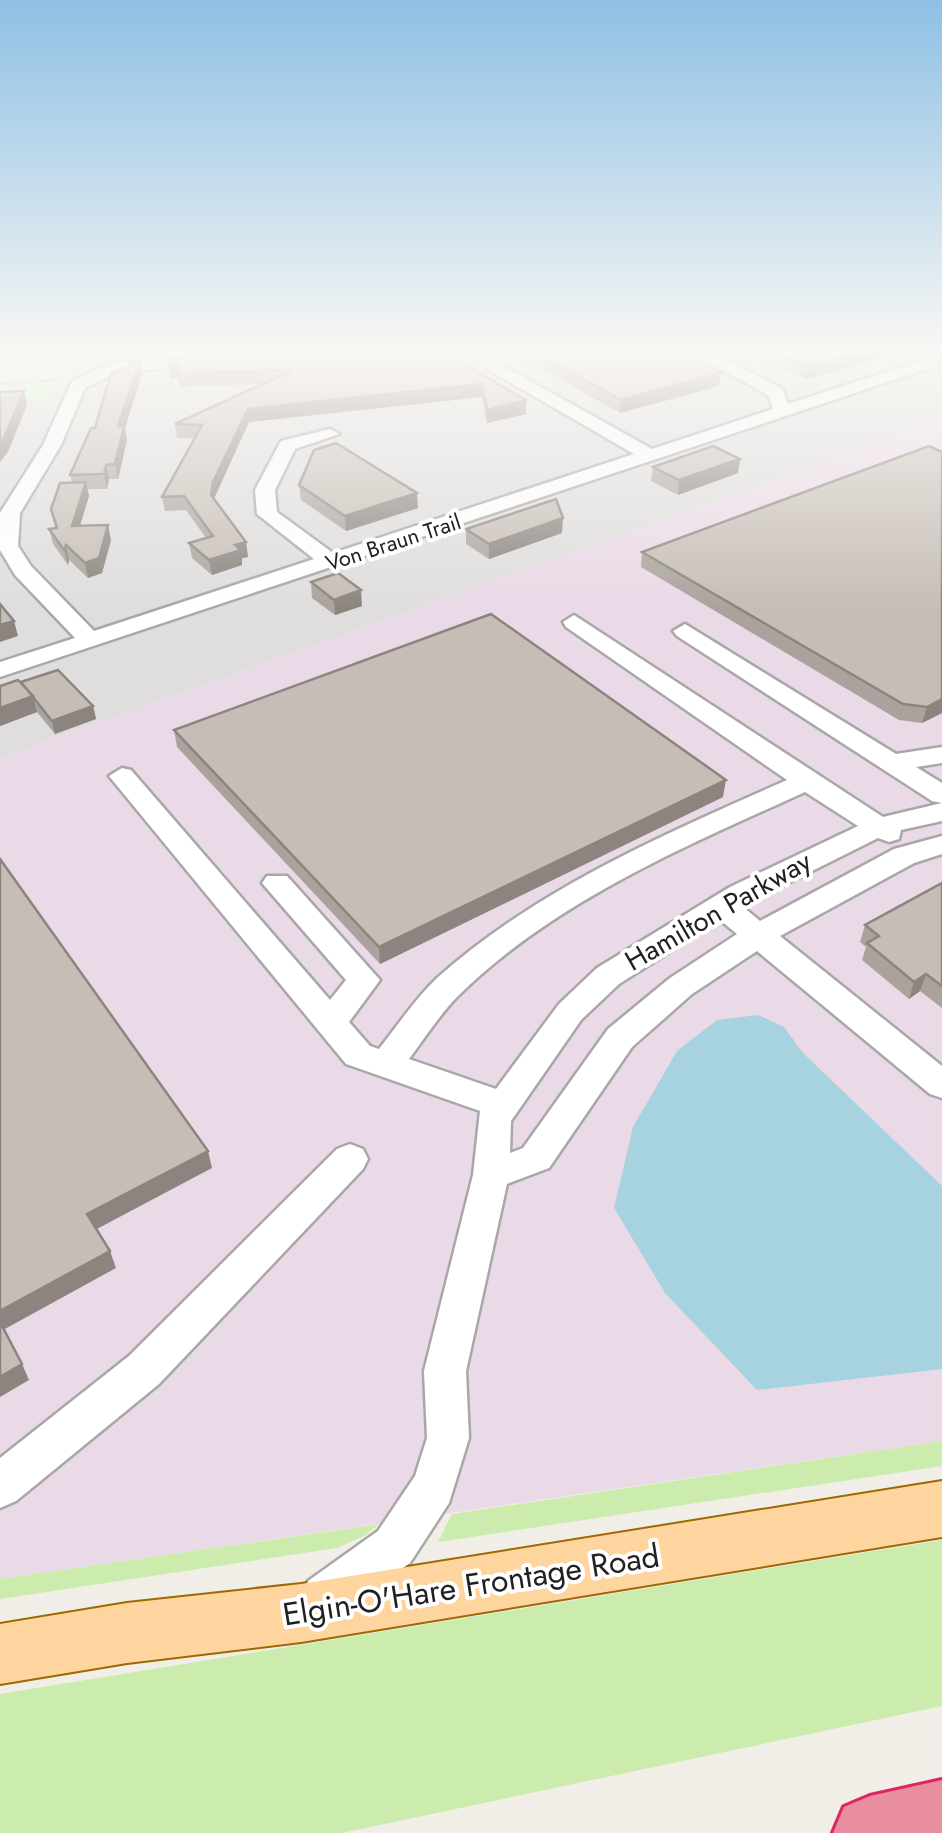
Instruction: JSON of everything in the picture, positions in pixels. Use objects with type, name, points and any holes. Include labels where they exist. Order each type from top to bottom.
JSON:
[{"type":"highway","points":[[870,1833],[942,1817]]},
{"type":"main road","name":"Elgin-O'Hare Frontage Road","points":[[0,1654],[127,1633],[301,1613],[942,1509]]},
{"type":"street","points":[[55,438],[10,513],[8,546],[23,570],[90,640]]},
{"type":"street","points":[[318,438],[288,446],[265,490],[266,514],[331,562]]},
{"type":"street","points":[[617,438],[650,456]]},
{"type":"street","name":"Von Braun Trail","points":[[0,670],[705,438]]},
{"type":"street","points":[[574,622],[807,781],[880,826],[930,848]]},
{"type":"street","points":[[684,631],[942,795]]},
{"type":"street","points":[[892,762],[942,755]]},
{"type":"street","points":[[122,776],[358,1056],[504,1105]]},
{"type":"street","points":[[386,1065],[447,988],[556,904],[667,844],[807,781]]},
{"type":"street","name":"Hamilton Parkway","points":[[301,1613],[394,1547],[433,1486],[448,1438],[445,1371],[490,1175],[494,1118],[570,1012],[608,976],[721,906],[812,856],[880,826],[942,812]]},
{"type":"street","name":"Hamilton Parkway","points":[[490,1175],[536,1158],[620,1038],[681,986],[760,934],[930,848]]},
{"type":"street","points":[[277,884],[364,980],[330,1022]]},
{"type":"street","points":[[721,906],[942,1085]]},
{"type":"street","points":[[0,1486],[144,1370],[350,1159]]},
{"type":"shaded area","points":[[0,438],[893,438],[0,758]]},
{"type":"shaded area","points":[[893,438],[942,438],[942,1441],[0,1579],[0,758]]},
{"type":"green space","points":[[942,1441],[942,1466],[438,1542],[452,1514]]},
{"type":"green space","points":[[379,1524],[337,1548],[0,1599],[0,1579]]},
{"type":"green space","points":[[942,1540],[942,1706],[342,1833],[0,1833],[0,1694]]},
{"type":"water","points":[[758,1015],[784,1027],[803,1053],[942,1186],[942,1369],[757,1390],[665,1293],[614,1208],[633,1127],[677,1051],[717,1020]]},
{"type":"building","points":[[87,438],[121,438],[115,464],[106,465],[104,474],[70,475]]},
{"type":"building","points":[[195,438],[234,438],[213,482],[211,495],[246,542],[235,545],[241,550],[209,560],[189,543],[213,536],[184,496],[162,497]]},
{"type":"building","points":[[336,443],[417,493],[345,516],[299,485],[314,450]]},
{"type":"building","points":[[713,446],[740,459],[679,480],[653,467]]},
{"type":"building","points":[[929,446],[942,452],[942,699],[927,707],[903,704],[642,552]]},
{"type":"building","points":[[86,482],[72,526],[108,525],[99,558],[85,563],[66,545],[64,550],[49,529],[57,528],[51,509],[60,483]]},
{"type":"building","points":[[556,499],[563,518],[489,544],[466,529]]},
{"type":"building","points":[[338,573],[361,590],[334,600],[311,582]]},
{"type":"building","points":[[0,604],[14,621],[0,625]]},
{"type":"building","points":[[491,614],[726,780],[379,947],[174,730]]},
{"type":"building","points":[[58,670],[93,706],[52,721],[21,682]]},
{"type":"building","points":[[18,680],[33,696],[0,708],[0,686]]},
{"type":"building","points":[[0,859],[208,1151],[87,1214],[110,1251],[0,1311]]},
{"type":"building","points":[[942,883],[942,986],[926,974],[914,982],[867,943],[879,936],[865,925]]},
{"type":"building","points":[[0,1322],[22,1364],[0,1377]]}]
